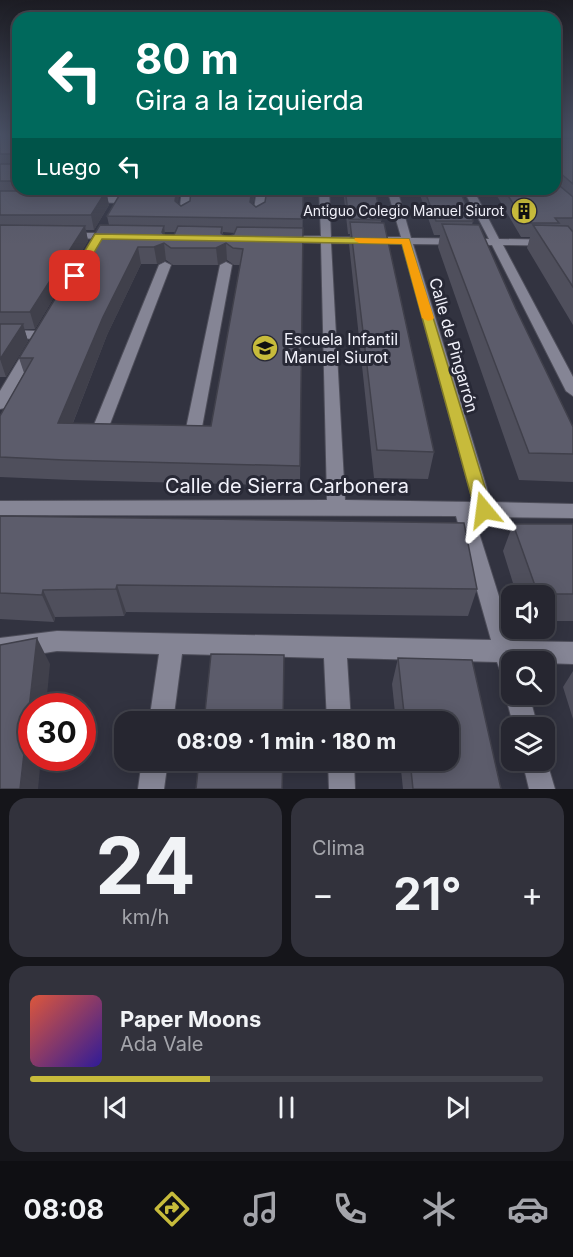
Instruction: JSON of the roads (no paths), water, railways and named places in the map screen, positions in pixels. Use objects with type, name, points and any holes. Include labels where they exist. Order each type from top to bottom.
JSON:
[{"type":"street","points":[[183,215],[186,195]]},
{"type":"street","points":[[258,216],[261,195]]},
{"type":"street","points":[[324,195],[328,240],[336,507]]},
{"type":"street","name":"Calle de Pingarrón","points":[[394,195],[506,651]]},
{"type":"street","points":[[471,195],[573,391]]},
{"type":"street","points":[[84,200],[120,199]]},
{"type":"street","points":[[54,235],[120,237]]},
{"type":"street","points":[[266,239],[573,243]]},
{"type":"street","points":[[97,437],[165,265]]},
{"type":"street","points":[[192,438],[226,265]]},
{"type":"street","points":[[0,334],[43,330],[0,404]]},
{"type":"street","name":"Calle de Sierra Carbonera","points":[[0,508],[336,507],[573,511]]},
{"type":"street","points":[[0,649],[57,641],[506,651]]},
{"type":"street","points":[[163,711],[172,645]]},
{"type":"street","points":[[335,646],[338,711]]},
{"type":"street","points":[[555,652],[573,652]]},
{"type":"street","points":[[150,789],[153,771]]},
{"type":"street","points":[[341,771],[342,789]]},
{"type":"street","points":[[538,771],[542,789]]},
{"type":"place","name":"Antiguo Colegio Manuel Siurot","points":[[524,211]]},
{"type":"place","name":"Escuela Infantil Manuel Siurot","points":[[265,348]]}]
